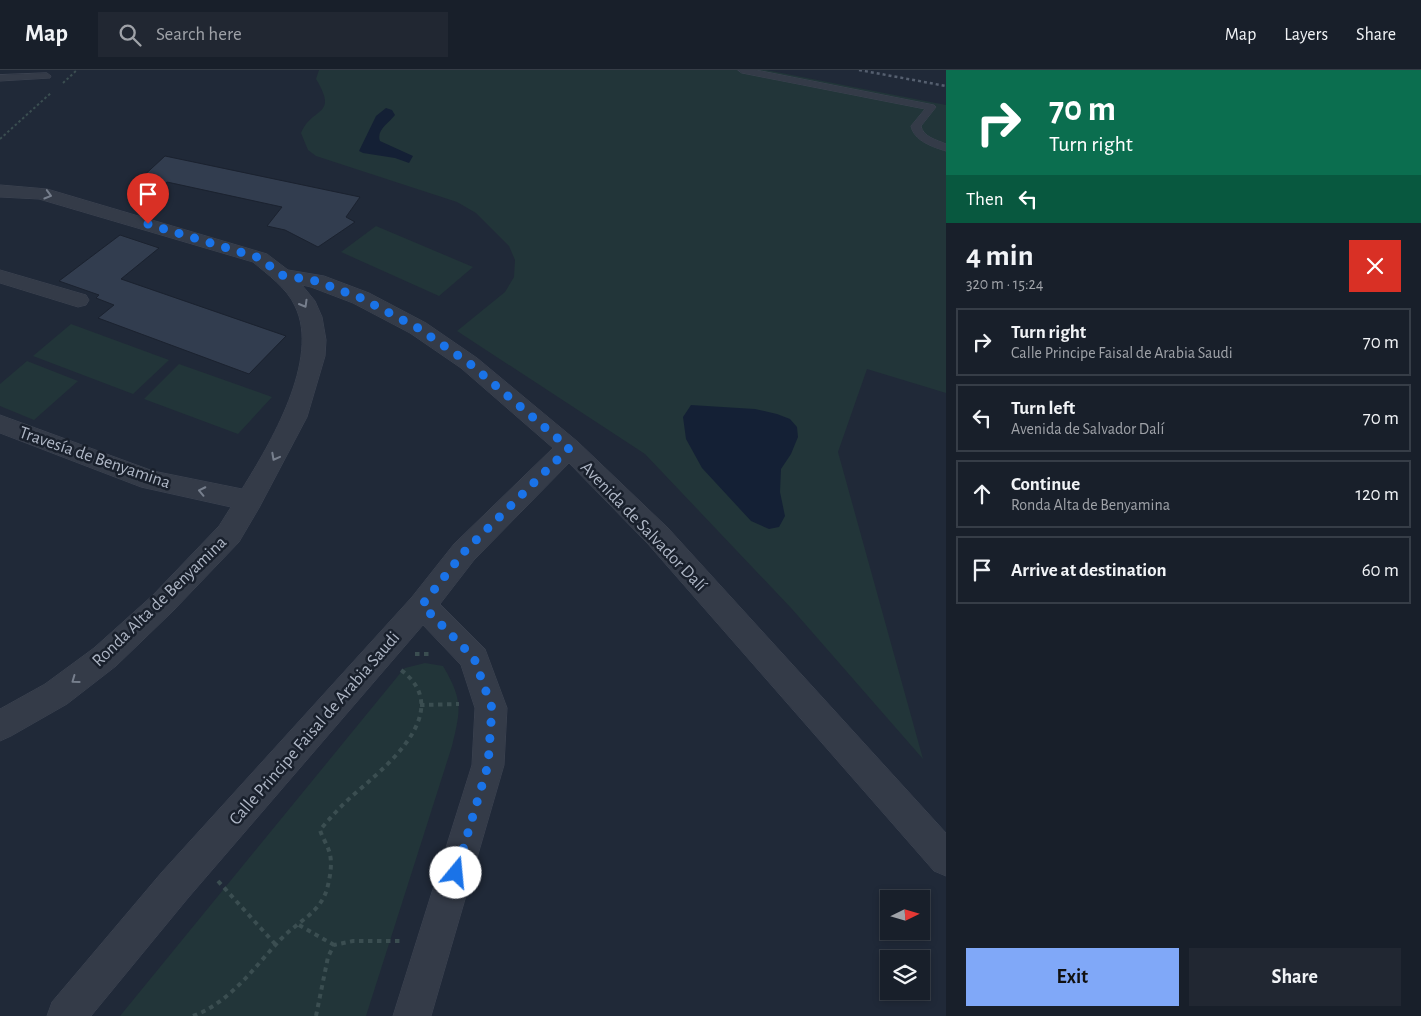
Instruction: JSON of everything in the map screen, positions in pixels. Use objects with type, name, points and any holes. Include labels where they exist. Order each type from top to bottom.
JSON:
[{"type":"street","name":"Ronda Alta de Benyamina","points":[[0,191],[40,192],[260,258],[281,275],[304,301],[311,317],[315,340],[313,356],[295,417],[250,502],[229,534],[163,603],[105,658],[56,694],[0,726]]},
{"type":"street","name":"Avenida de Salvador Dalí","points":[[281,275],[316,281],[361,298],[418,328],[469,363],[569,448],[658,536],[946,859]]},
{"type":"street","points":[[0,276],[78,300]]},
{"type":"street","name":"Travesía de Benyamina","points":[[0,424],[150,480],[250,502]]},
{"type":"street","name":"Calle Principe Faisal de Arabia Saudi","points":[[66,1016],[175,885],[422,605],[464,552],[569,448]]},
{"type":"street","points":[[412,1016],[488,765],[492,708],[474,658],[422,605]]},
{"type":"lane","points":[[742,70],[931,108],[916,126],[917,132],[930,142],[946,148]]},
{"type":"lane","points":[[0,78],[47,76]]},
{"type":"path","points":[[0,139],[77,70]]},
{"type":"path","points":[[406,654],[428,653],[437,655]]},
{"type":"path","points":[[193,1016],[223,999],[241,985],[282,937],[318,908],[327,891],[330,871],[329,852],[323,842],[320,830],[345,800],[389,764],[413,736],[421,712],[414,682],[395,664]]},
{"type":"path","points":[[420,705],[464,704]]},
{"type":"path","points":[[210,886],[216,879],[276,945]]},
{"type":"path","points":[[299,925],[334,945],[352,941],[402,941]]},
{"type":"path","points":[[316,1016],[328,957],[334,945]]},
{"type":"green space","points":[[319,70],[766,70],[946,105],[946,393],[867,369],[838,452],[923,759],[792,609],[645,454],[457,331],[505,292],[514,277],[515,260],[509,246],[476,213],[457,202],[316,156],[308,150],[301,133],[306,124],[324,106],[325,100],[316,79]]},
{"type":"green space","points":[[376,226],[473,267],[439,296],[341,252]]},
{"type":"green space","points":[[71,324],[169,360],[133,394],[33,356]]},
{"type":"green space","points":[[27,361],[78,381],[34,420],[0,406],[0,384]]},
{"type":"green space","points":[[179,364],[272,397],[238,434],[144,399]]},
{"type":"green space","points":[[425,663],[443,666],[457,696],[457,723],[452,746],[366,1016],[120,1016],[402,671],[405,668]]},
{"type":"water","points":[[386,108],[392,110],[395,115],[381,130],[380,141],[413,156],[409,163],[395,158],[359,151],[376,116]]},
{"type":"water","points":[[691,405],[755,409],[790,419],[797,427],[798,437],[791,454],[781,469],[780,492],[785,516],[779,527],[769,529],[751,521],[702,468],[686,439],[683,417]]},
{"type":"building","points":[[165,156],[360,197],[346,217],[355,222],[318,247],[285,230],[267,226],[282,207],[167,182],[163,186],[138,181]]},
{"type":"building","points":[[120,235],[159,248],[121,279],[286,336],[249,374],[98,318],[114,305],[96,298],[99,295],[59,281]]},
{"type":"railway","points":[[859,70],[946,86]]},
{"type":"route","points":[[148,224],[260,258],[281,275],[316,281],[361,298],[418,328],[469,363],[569,448],[464,552],[422,605],[474,658],[492,708],[488,765],[456,873]]}]
